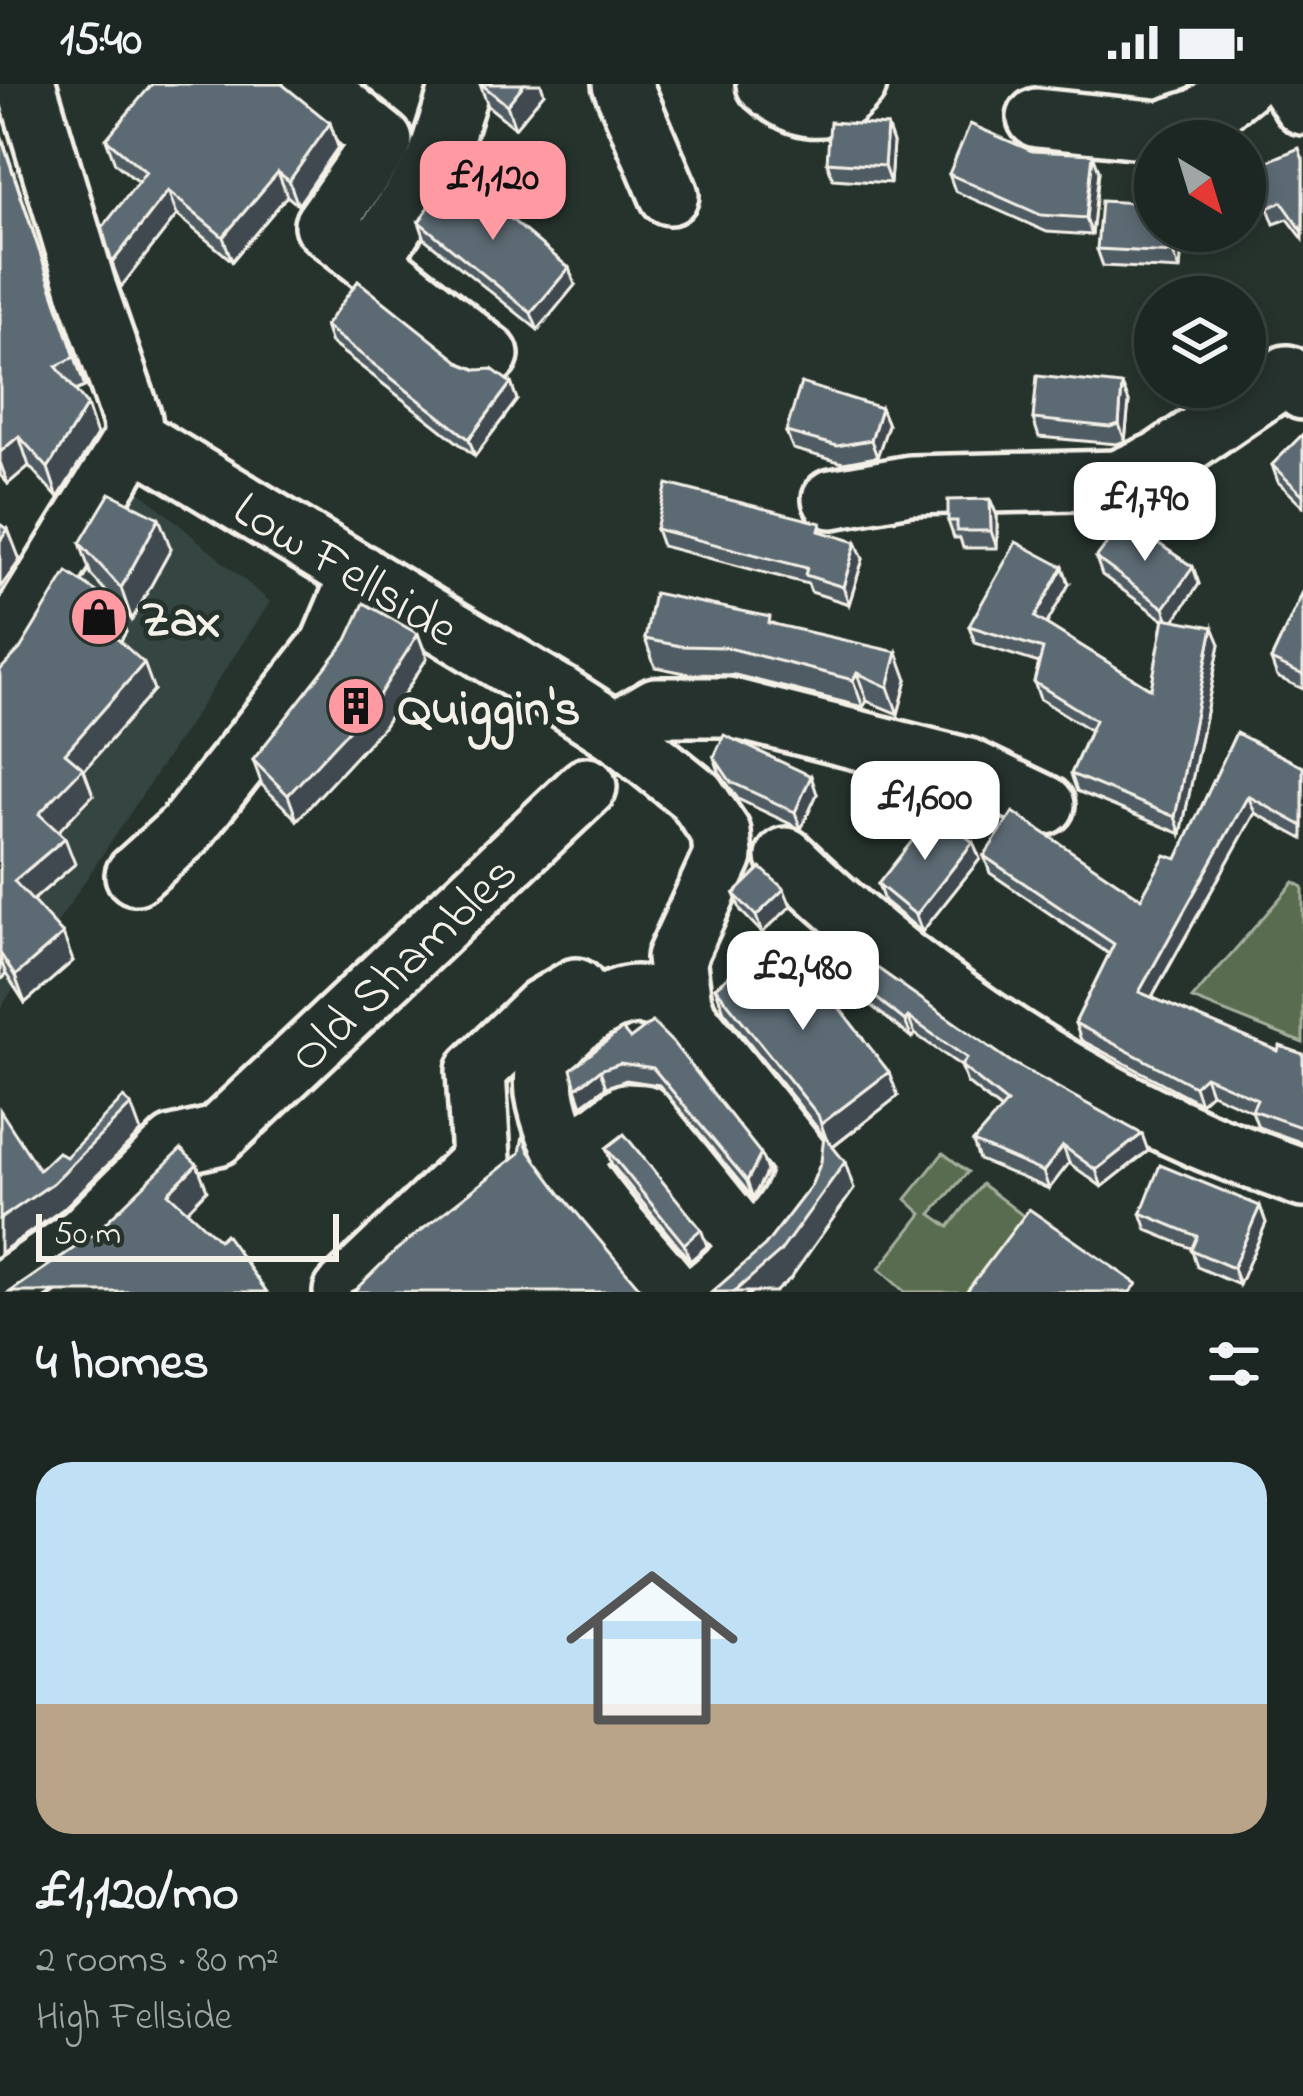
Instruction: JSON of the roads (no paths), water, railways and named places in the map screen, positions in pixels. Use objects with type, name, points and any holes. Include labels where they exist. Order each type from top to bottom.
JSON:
[{"type":"street","points":[[0,655],[134,438],[132,418],[87,290],[26,84]]},
{"type":"street","points":[[313,84],[383,141],[323,225],[489,355]]},
{"type":"street","points":[[370,261],[435,165],[461,84]]},
{"type":"street","points":[[622,84],[669,195]]},
{"type":"street","points":[[766,84],[794,105],[815,111],[833,105],[857,84]]},
{"type":"street","points":[[1037,118],[1161,131],[1202,117],[1243,84]]},
{"type":"street","points":[[1289,84],[1303,105]]},
{"type":"street","points":[[832,499],[910,485],[1118,480],[1162,460],[1288,374],[1303,390]]},
{"type":"street","name":"Low Fellside","points":[[134,438],[615,731],[696,796],[721,833],[724,856],[675,982]]},
{"type":"street","points":[[135,875],[184,831],[330,645],[360,574]]},
{"type":"street","points":[[615,731],[656,707],[727,707],[968,768],[1045,805]]},
{"type":"street","name":"Old Shambles","points":[[1,1292],[84,1235],[174,1146],[217,1136],[587,787]]},
{"type":"street","points":[[786,857],[851,920],[942,991],[1127,1103],[1202,1140],[1303,1178]]},
{"type":"street","points":[[343,1292],[481,1160],[476,1071],[542,1009],[615,964],[675,982],[799,1160],[801,1176],[788,1204],[704,1292]]},
{"type":"street","points":[[673,1292],[545,1091],[547,1059],[568,1028],[622,998],[675,982]]},
{"type":"street","points":[[675,982],[688,1019],[801,1160],[803,1176],[790,1205],[704,1292]]},
{"type":"street","points":[[583,1145],[626,1113],[643,1114],[751,1247]]},
{"type":"place","name":"Zax","points":[[99,617]]},
{"type":"place","name":"Quiggin's","points":[[356,706]]}]
